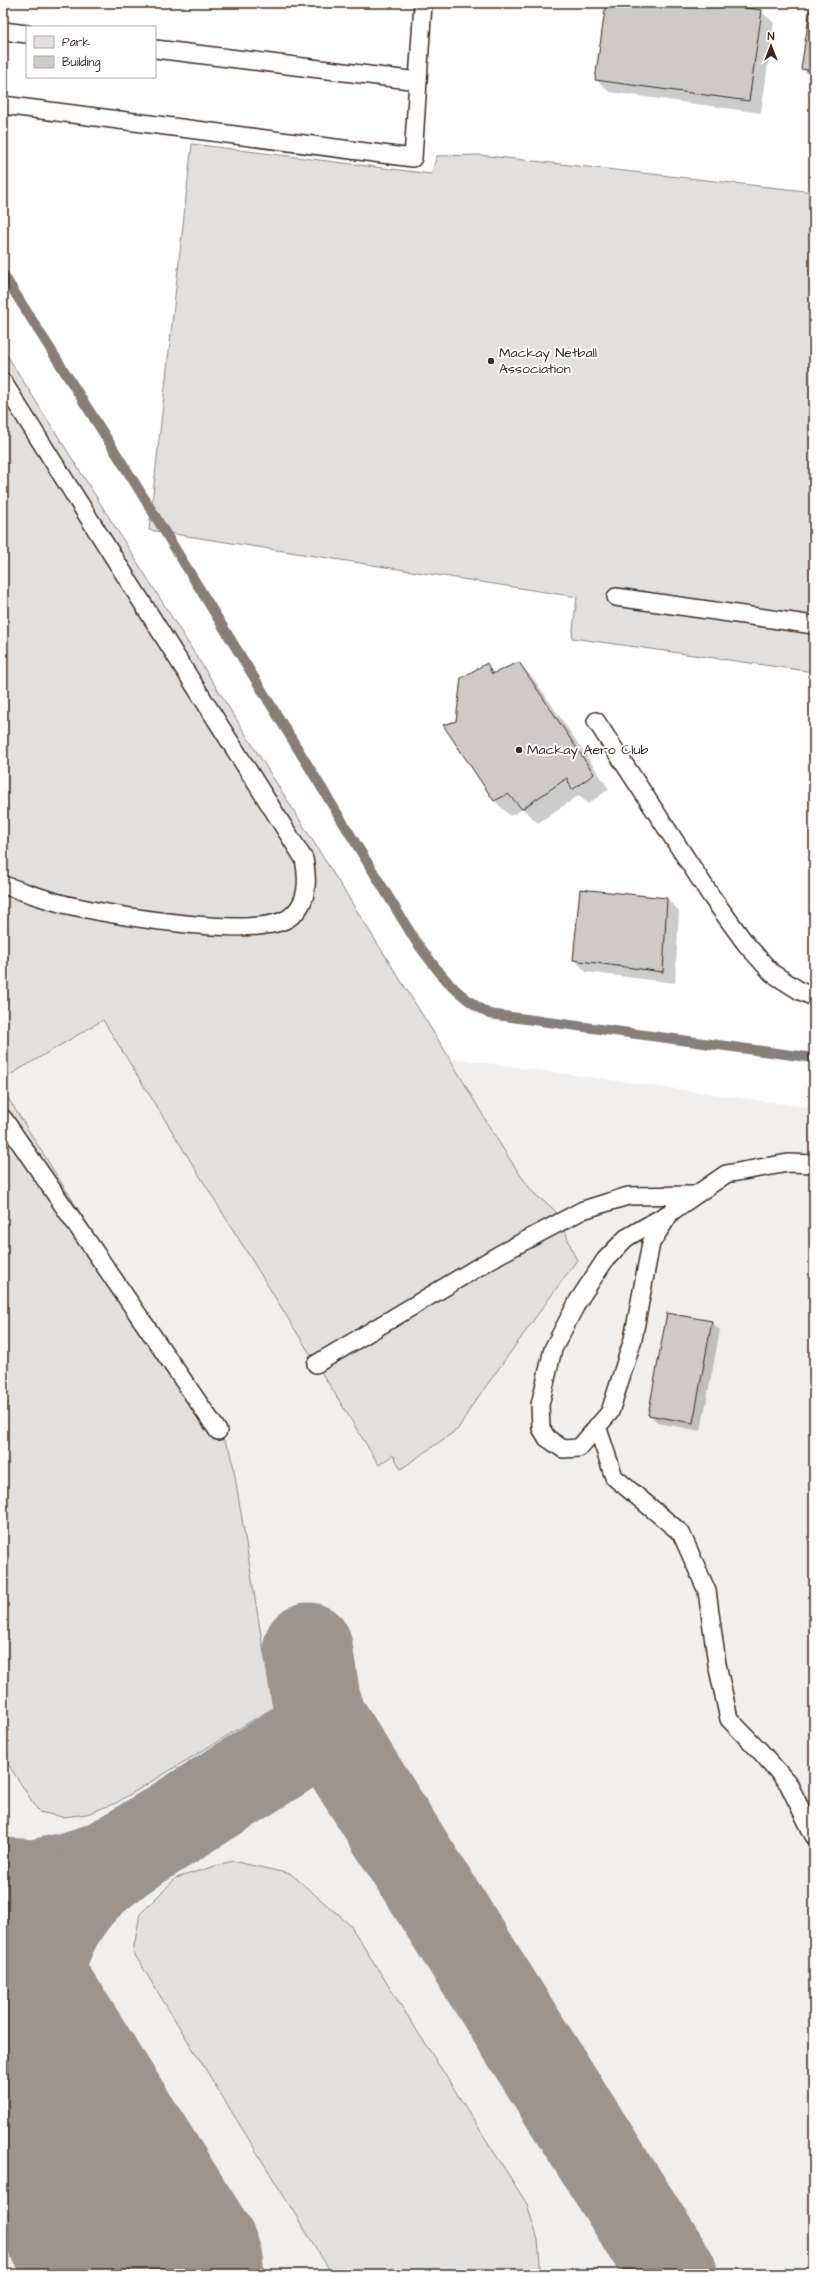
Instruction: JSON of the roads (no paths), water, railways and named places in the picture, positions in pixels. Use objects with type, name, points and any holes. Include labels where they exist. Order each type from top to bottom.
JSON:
[{"type":"lane","points":[[3,105],[413,158],[423,3]]},
{"type":"lane","points":[[3,31],[26,34]]},
{"type":"lane","points":[[156,49],[418,81]]},
{"type":"lane","points":[[3,382],[304,859],[308,881],[302,903],[290,918],[260,927],[209,926],[147,920],[71,906],[3,885]]},
{"type":"lane","points":[[616,597],[814,625]]},
{"type":"lane","points":[[596,721],[711,896],[746,944],[772,973],[800,991],[814,997]]},
{"type":"lane","points":[[3,1118],[218,1431]]},
{"type":"lane","points":[[671,1212],[651,1243],[631,1346],[610,1412],[579,1448],[563,1450],[547,1438],[541,1428],[540,1405],[553,1350],[578,1301],[604,1260],[626,1238],[671,1212],[693,1195],[726,1174],[788,1163],[814,1164]]},
{"type":"lane","points":[[316,1364],[500,1254],[583,1210],[628,1196],[693,1195]]},
{"type":"lane","points":[[597,1426],[614,1477],[681,1533],[706,1590],[717,1664],[729,1719],[761,1752],[788,1784],[814,1836]]},
{"type":"waterway","points":[[3,274],[133,480],[415,940],[439,972],[456,990],[489,1014],[814,1058]]},
{"type":"place","name":"Mackay Netball Association","points":[[491,361]]},
{"type":"place","name":"Mackay Aero Club","points":[[519,750]]}]
